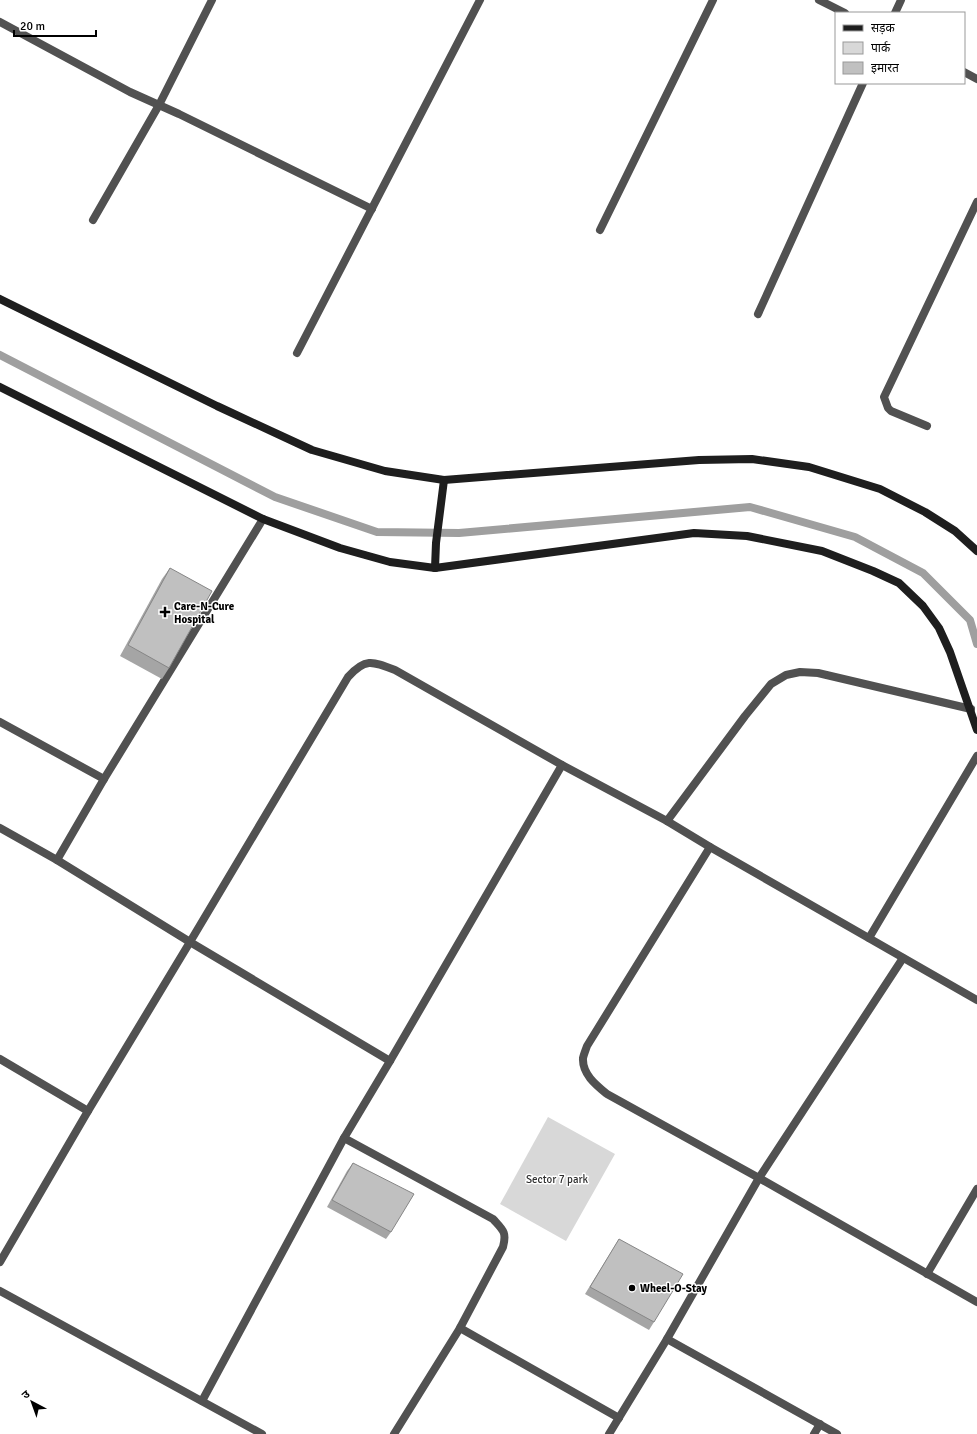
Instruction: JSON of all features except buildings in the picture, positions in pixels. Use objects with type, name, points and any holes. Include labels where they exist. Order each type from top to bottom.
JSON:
[{"type":"main road","points":[[0,299],[217,406],[312,450],[385,471],[444,480],[699,460],[752,459],[809,467],[880,489],[925,512],[955,531],[977,551]]},
{"type":"main road","points":[[0,387],[263,519],[340,548],[390,562],[435,568],[694,533],[748,536],[822,551],[873,571],[899,584],[923,606],[939,628],[950,652],[977,730]]},
{"type":"main road","points":[[435,568],[436,543],[444,480]]},
{"type":"street","points":[[92,220],[159,105],[212,0]]},
{"type":"street","points":[[297,353],[480,0]]},
{"type":"street","points":[[600,230],[713,0]]},
{"type":"street","points":[[819,0],[843,12]]},
{"type":"street","points":[[895,12],[901,0]]},
{"type":"street","points":[[0,22],[130,92],[372,209]]},
{"type":"street","points":[[965,73],[977,79]]},
{"type":"street","points":[[758,314],[863,84]]},
{"type":"street","points":[[927,426],[891,411],[888,408],[884,397],[977,202]]},
{"type":"street","points":[[57,860],[104,779],[263,519]]},
{"type":"street","points":[[0,1262],[88,1111],[348,677],[357,667],[366,663],[380,664],[395,670],[562,766],[667,821],[977,1000]]},
{"type":"street","points":[[667,821],[745,716],[771,684],[786,676],[800,672],[818,673],[970,709]]},
{"type":"street","points":[[0,722],[104,779]]},
{"type":"street","points":[[869,938],[977,756]]},
{"type":"street","points":[[202,1401],[344,1138],[390,1062],[562,766]]},
{"type":"street","points":[[0,828],[57,860],[390,1062]]},
{"type":"street","points":[[710,847],[587,1046],[583,1058],[585,1070],[594,1083],[607,1094],[760,1178],[977,1302]]},
{"type":"street","points":[[609,1434],[667,1339],[760,1178],[903,958]]},
{"type":"street","points":[[0,1059],[88,1111]]},
{"type":"street","points":[[344,1138],[493,1220],[503,1230],[505,1238],[503,1247],[460,1328],[394,1434]]},
{"type":"street","points":[[927,1274],[977,1189]]},
{"type":"street","points":[[0,1291],[262,1434]]},
{"type":"street","points":[[460,1328],[618,1418]]},
{"type":"street","points":[[667,1339],[837,1434]]},
{"type":"street","points":[[814,1434],[820,1424]]},
{"type":"green space","name":"Sector 7 park","points":[[548,1117],[615,1154],[566,1241],[500,1204]]},
{"type":"waterway","points":[[0,355],[275,497],[377,532],[459,533],[750,507],[855,537],[923,573],[970,620],[977,644]]},
{"type":"place","name":"Care-N-Cure Hospital","points":[[165,612]]},
{"type":"place","name":"Wheel-O-Stay","points":[[632,1288]]}]
